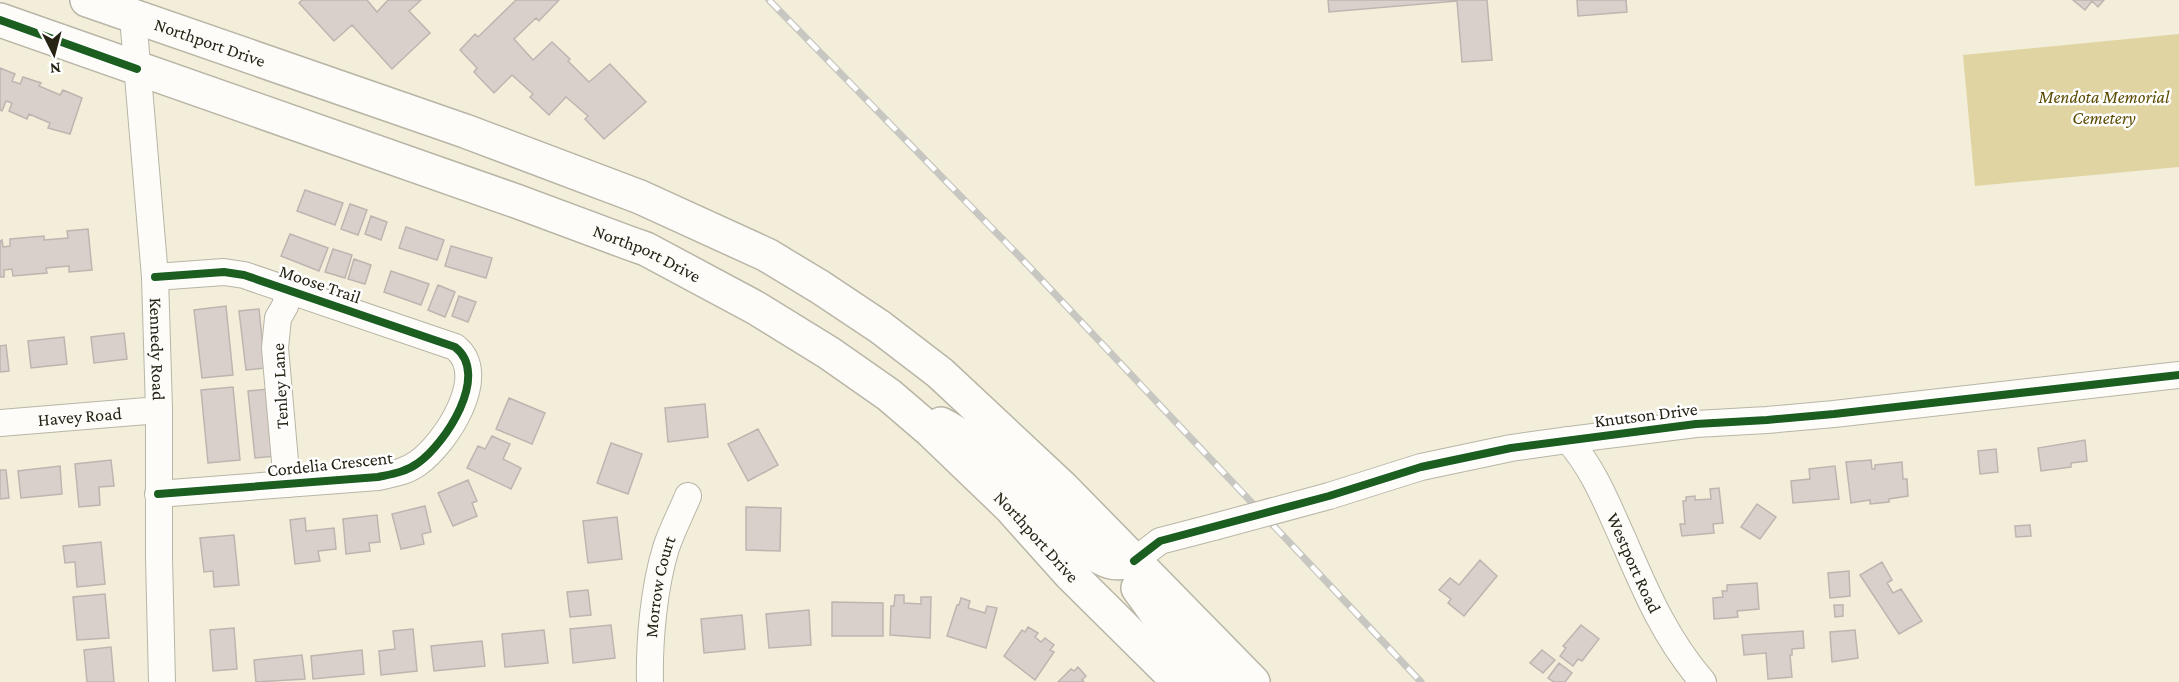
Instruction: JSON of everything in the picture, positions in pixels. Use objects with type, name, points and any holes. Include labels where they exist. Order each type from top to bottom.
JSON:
[{"type":"main road","name":"Northport Drive","points":[[87,0],[465,131],[618,189],[767,255],[880,327],[940,373],[1018,444],[1253,682]]},
{"type":"main road","name":"Northport Drive","points":[[0,20],[516,201],[646,249],[756,308],[829,353],[889,395],[931,432],[1010,507],[1070,574],[1179,682]]},
{"type":"main road","points":[[889,395],[986,449],[1020,477],[1080,542],[1094,553],[1113,563],[1134,561],[1131,570],[1132,578],[1139,591],[1182,649],[1213,682]]},
{"type":"street","name":"Kennedy Road","points":[[134,17],[155,277],[162,682]]},
{"type":"street","name":"Moose Trail","points":[[155,277],[224,272],[264,281],[455,347],[461,351],[465,359]]},
{"type":"street","name":"Tenley Lane","points":[[287,484],[275,348],[278,318],[285,306],[289,290]]},
{"type":"street","name":"Cordelia Crescent","points":[[158,494],[378,477],[399,472],[417,464],[434,449],[447,431],[467,394],[468,376],[465,359]]},
{"type":"street","name":"Knutson Drive","points":[[1134,561],[1160,541],[1329,496],[1421,467],[1511,448],[1696,424],[1834,414],[2179,375]]},
{"type":"street","name":"Havey Road","points":[[0,423],[159,410]]},
{"type":"street","name":"Westport Road","points":[[1568,440],[1584,458],[1604,497],[1646,594],[1667,635],[1703,682]]},
{"type":"street","name":"Morrow Court","points":[[650,682],[649,658],[654,611],[666,548],[688,496]]},
{"type":"green space","name":"Mendota Memorial Cemetery","points":[[2179,34],[2179,167],[1975,186],[1963,55]]},
{"type":"building","points":[[302,0],[367,0],[377,12],[388,0],[421,0],[409,11],[430,33],[392,69],[352,25],[334,41],[299,3]]},
{"type":"building","points":[[516,0],[559,0],[539,21],[536,18],[514,39],[533,60],[552,42],[589,82],[610,64],[646,102],[604,139],[585,119],[588,116],[566,97],[549,115],[530,97],[533,94],[512,75],[494,93],[474,72],[477,68],[460,50],[475,34],[478,37]]},
{"type":"building","points":[[1328,0],[1487,0],[1492,60],[1462,62],[1457,1],[1329,12]]},
{"type":"building","points":[[1577,0],[1626,0],[1627,12],[1578,16]]},
{"type":"building","points":[[2073,0],[2104,0],[2098,7],[2092,1],[2085,10]]},
{"type":"building","points":[[0,68],[15,74],[12,81],[20,84],[23,77],[41,83],[39,86],[60,95],[63,90],[82,98],[70,134],[48,128],[50,123],[29,114],[27,119],[9,111],[12,103],[6,101],[2,111],[0,110]]},
{"type":"building","points":[[305,190],[343,203],[335,225],[297,211]]},
{"type":"building","points":[[350,204],[367,210],[358,235],[341,229]]},
{"type":"building","points":[[371,216],[387,222],[381,240],[365,234]]},
{"type":"building","points":[[406,227],[444,240],[437,260],[399,248]]},
{"type":"building","points":[[88,229],[92,270],[69,272],[69,266],[46,268],[47,273],[13,276],[12,269],[4,270],[4,277],[0,277],[0,241],[2,240],[3,247],[10,246],[10,239],[44,236],[44,240],[68,238],[67,231]]},
{"type":"building","points":[[290,234],[328,248],[319,271],[281,256]]},
{"type":"building","points":[[451,246],[492,258],[486,278],[445,266]]},
{"type":"building","points":[[333,249],[352,255],[345,278],[325,272]]},
{"type":"building","points":[[354,259],[371,265],[365,284],[348,279]]},
{"type":"building","points":[[391,271],[429,284],[421,305],[384,292]]},
{"type":"building","points":[[438,285],[455,292],[445,317],[428,310]]},
{"type":"building","points":[[459,296],[476,302],[468,322],[452,316]]},
{"type":"building","points":[[226,306],[233,375],[202,378],[194,310]]},
{"type":"building","points":[[259,309],[265,368],[246,370],[239,311]]},
{"type":"building","points":[[124,333],[127,359],[94,363],[91,337]]},
{"type":"building","points":[[64,337],[67,364],[31,368],[28,341]]},
{"type":"building","points":[[6,345],[9,371],[0,372],[0,346]]},
{"type":"building","points":[[233,387],[240,460],[208,463],[201,390]]},
{"type":"building","points":[[269,389],[276,456],[255,458],[248,391]]},
{"type":"building","points":[[509,398],[545,413],[532,444],[496,429]]},
{"type":"building","points":[[705,404],[708,437],[668,442],[665,408]]},
{"type":"building","points":[[758,429],[778,465],[748,481],[728,444]]},
{"type":"building","points":[[492,436],[510,444],[503,459],[521,468],[511,489],[467,468],[478,446],[485,449]]},
{"type":"building","points":[[2085,440],[2087,461],[2071,463],[2071,467],[2041,471],[2038,448]]},
{"type":"building","points":[[611,443],[642,454],[628,494],[597,483]]},
{"type":"building","points":[[1996,449],[1998,472],[1980,474],[1978,451]]},
{"type":"building","points":[[111,460],[114,486],[99,487],[100,505],[79,507],[75,464]]},
{"type":"building","points":[[1871,460],[1872,469],[1875,469],[1875,465],[1902,462],[1903,479],[1907,479],[1908,496],[1889,499],[1889,502],[1870,504],[1870,500],[1851,503],[1846,462]]},
{"type":"building","points":[[60,466],[62,494],[21,498],[18,471]]},
{"type":"building","points":[[1835,466],[1839,499],[1793,503],[1791,481],[1810,479],[1809,469]]},
{"type":"building","points":[[0,470],[6,470],[9,498],[0,499]]},
{"type":"building","points":[[468,480],[477,501],[472,503],[477,516],[453,526],[438,493]]},
{"type":"building","points":[[1719,488],[1723,523],[1713,524],[1714,533],[1682,536],[1680,524],[1685,524],[1683,501],[1686,501],[1686,497],[1695,496],[1695,500],[1711,499],[1710,489]]},
{"type":"building","points":[[1757,504],[1776,517],[1760,539],[1741,527]]},
{"type":"building","points":[[425,506],[431,532],[422,534],[424,544],[401,549],[392,514]]},
{"type":"building","points":[[746,507],[781,508],[780,551],[746,550]]},
{"type":"building","points":[[377,515],[380,542],[369,543],[370,551],[346,554],[343,519]]},
{"type":"building","points":[[617,517],[622,559],[588,563],[583,521]]},
{"type":"building","points":[[305,518],[306,531],[334,528],[336,549],[318,551],[320,561],[295,564],[290,520]]},
{"type":"building","points":[[2030,525],[2031,536],[2016,537],[2015,526]]},
{"type":"building","points":[[234,535],[239,585],[214,587],[213,571],[204,572],[200,538]]},
{"type":"building","points":[[101,542],[105,584],[77,587],[75,562],[65,563],[63,546]]},
{"type":"building","points":[[1480,560],[1497,576],[1464,616],[1448,603],[1451,599],[1439,590],[1450,578],[1459,585]]},
{"type":"building","points":[[1882,562],[1892,580],[1887,583],[1893,593],[1901,589],[1922,621],[1899,634],[1860,575]]},
{"type":"building","points":[[1849,571],[1850,596],[1830,598],[1828,573]]},
{"type":"building","points":[[1757,583],[1759,609],[1737,611],[1738,617],[1714,619],[1713,598],[1723,597],[1722,591],[1727,591],[1727,585]]},
{"type":"building","points":[[588,590],[591,615],[570,617],[567,592]]},
{"type":"building","points":[[105,594],[109,638],[77,640],[73,597]]},
{"type":"building","points":[[895,595],[904,595],[904,603],[921,604],[921,597],[931,597],[930,638],[890,635],[891,606],[894,606]]},
{"type":"building","points":[[961,598],[970,601],[968,608],[985,613],[987,606],[997,608],[986,648],[947,636]]},
{"type":"building","points":[[832,602],[883,603],[883,636],[832,636]]},
{"type":"building","points":[[1834,605],[1843,605],[1843,616],[1835,617]]},
{"type":"building","points":[[809,610],[811,645],[769,648],[766,614]]},
{"type":"building","points":[[742,615],[745,649],[704,653],[701,619]]},
{"type":"building","points":[[611,625],[615,658],[573,663],[570,629]]},
{"type":"building","points":[[1581,625],[1599,639],[1582,661],[1578,659],[1573,666],[1560,656],[1566,648],[1563,646]]},
{"type":"building","points":[[1028,627],[1038,633],[1035,637],[1041,642],[1045,638],[1054,645],[1050,650],[1054,652],[1035,680],[1004,656],[1022,630],[1025,632]]},
{"type":"building","points":[[234,628],[237,669],[213,671],[210,630]]},
{"type":"building","points":[[413,629],[417,671],[381,675],[379,651],[395,649],[393,631]]},
{"type":"building","points":[[544,630],[548,663],[505,667],[502,634]]},
{"type":"building","points":[[1855,630],[1858,658],[1832,662],[1830,632]]},
{"type":"building","points":[[1803,631],[1804,648],[1792,649],[1792,655],[1790,655],[1792,677],[1768,679],[1766,653],[1744,655],[1742,635]]},
{"type":"building","points":[[482,641],[485,666],[434,671],[431,646]]},
{"type":"building","points":[[111,647],[114,682],[87,682],[84,650]]},
{"type":"building","points":[[362,650],[364,674],[313,679],[311,656]]},
{"type":"building","points":[[1542,650],[1555,660],[1543,673],[1530,663]]},
{"type":"building","points":[[302,655],[305,679],[256,682],[254,660]]},
{"type":"building","points":[[1559,663],[1572,673],[1565,682],[1554,682],[1548,678]]},
{"type":"building","points":[[1078,667],[1086,676],[1082,680],[1084,682],[1058,682],[1071,669],[1074,671]]},
{"type":"railway","points":[[769,0],[1021,258],[1421,682]]},
{"type":"cycle path","points":[[0,20],[137,69]]},
{"type":"cycle path","points":[[155,277],[224,272],[244,275],[455,347],[465,359],[468,374],[466,391],[451,425],[429,454],[404,471],[378,477],[158,494]]},
{"type":"cycle path","points":[[1134,561],[1160,541],[1329,496],[1421,467],[1511,448],[1696,424],[1834,414],[2179,375]]}]
